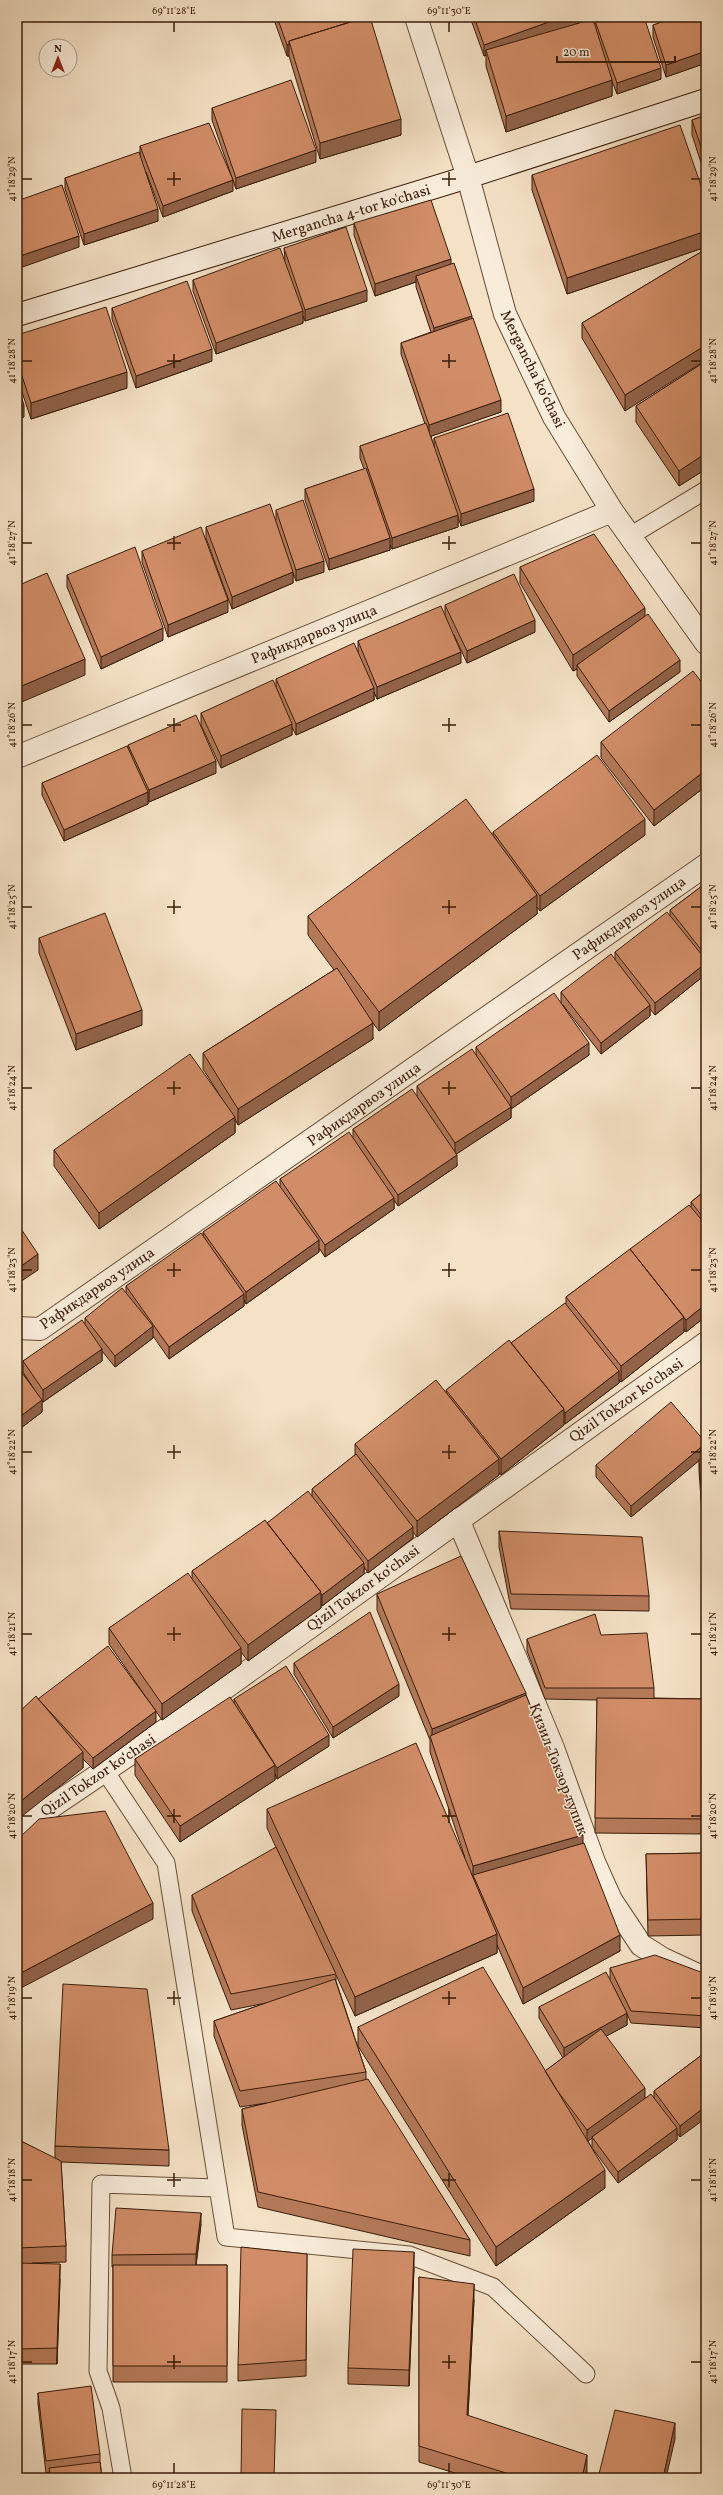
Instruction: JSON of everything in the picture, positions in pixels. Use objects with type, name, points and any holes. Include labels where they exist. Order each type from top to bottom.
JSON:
[{"type":"street","name":"Mergancha koʻchasi","points":[[416,17],[468,177],[505,314],[554,417],[612,511],[706,643]]},
{"type":"street","name":"Mergancha 4-tor ko'chasi","points":[[17,315],[468,177],[706,100]]},
{"type":"street","name":"Рафикдарвоз улица","points":[[17,757],[612,511]]},
{"type":"street","name":"Рафикдарвоз улица","points":[[17,1328],[40,1329],[706,865]]},
{"type":"street","name":"Qizil Tokzor koʻchasi","points":[[17,1830],[183,1718],[458,1519],[706,1343]]},
{"type":"street","name":"Қизил-Токзор тупик","points":[[458,1519],[552,1748],[594,1862],[611,1900],[641,1945],[663,1959],[706,1979]]},
{"type":"lane","points":[[630,536],[706,490]]},
{"type":"lane","points":[[105,1771],[166,1863],[216,2188],[226,2237],[409,2255],[493,2287],[586,2374]]},
{"type":"lane","points":[[123,2478],[111,2408],[98,2371],[101,2184],[216,2188]]},
{"type":"building","points":[[277,17],[366,17],[289,41],[289,44],[287,45]]},
{"type":"building","points":[[370,17],[401,119],[320,143],[289,41]]},
{"type":"building","points":[[474,17],[563,17],[484,45]]},
{"type":"building","points":[[644,17],[661,68],[617,83],[594,18]]},
{"type":"building","points":[[676,17],[703,17],[706,25],[706,51],[666,65],[653,25]]},
{"type":"building","points":[[593,19],[612,80],[506,116],[486,50]]},
{"type":"building","points":[[291,80],[316,150],[236,178],[212,108]]},
{"type":"building","points":[[706,115],[706,162],[692,120]]},
{"type":"building","points":[[209,123],[233,180],[163,206],[140,146]]},
{"type":"building","points":[[680,125],[706,200],[706,231],[567,278],[532,175]]},
{"type":"building","points":[[139,152],[158,209],[84,234],[65,178]]},
{"type":"building","points":[[62,185],[79,236],[17,257],[17,201]]},
{"type":"building","points":[[431,200],[451,259],[375,284],[354,223]]},
{"type":"building","points":[[346,227],[367,290],[305,310],[284,248]]},
{"type":"building","points":[[280,248],[303,311],[216,343],[193,280]]},
{"type":"building","points":[[706,249],[706,345],[625,395],[582,323]]},
{"type":"building","points":[[454,263],[472,316],[434,328],[416,276]]},
{"type":"building","points":[[187,281],[212,349],[136,376],[112,308]]},
{"type":"building","points":[[106,307],[127,372],[31,403],[17,361],[17,335]]},
{"type":"building","points":[[473,318],[501,400],[429,425],[401,343]]},
{"type":"building","points":[[706,361],[706,453],[679,471],[636,406]]},
{"type":"building","points":[[17,385],[24,405],[17,408]]},
{"type":"building","points":[[508,413],[534,489],[461,514],[434,438]]},
{"type":"building","points":[[426,423],[458,515],[392,538],[360,446]]},
{"type":"building","points":[[366,468],[390,538],[329,559],[305,489]]},
{"type":"building","points":[[303,500],[324,561],[296,570],[276,510]]},
{"type":"building","points":[[270,504],[293,572],[232,597],[206,527]]},
{"type":"building","points":[[201,527],[228,600],[168,625],[142,551]]},
{"type":"building","points":[[594,534],[645,608],[573,655],[520,567]]},
{"type":"building","points":[[135,547],[163,628],[101,657],[67,575]]},
{"type":"building","points":[[47,573],[85,659],[17,688],[17,586]]},
{"type":"building","points":[[514,574],[535,620],[467,651],[445,605]]},
{"type":"building","points":[[441,606],[461,652],[377,687],[358,641]]},
{"type":"building","points":[[648,614],[680,660],[609,711],[577,665]]},
{"type":"building","points":[[354,643],[374,688],[296,724],[276,679]]},
{"type":"building","points":[[693,671],[706,688],[706,770],[654,810],[601,742]]},
{"type":"building","points":[[273,680],[292,724],[221,756],[201,713]]},
{"type":"building","points":[[196,715],[216,761],[149,790],[128,745]]},
{"type":"building","points":[[127,746],[148,792],[64,830],[42,783]]},
{"type":"building","points":[[597,755],[645,819],[540,896],[493,832]]},
{"type":"building","points":[[466,799],[537,895],[379,1012],[308,916]]},
{"type":"building","points":[[17,868],[20,876],[17,877]]},
{"type":"building","points":[[706,883],[706,956],[670,910]]},
{"type":"building","points":[[667,912],[706,960],[706,963],[655,1003],[615,952]]},
{"type":"building","points":[[105,913],[142,1010],[76,1034],[39,938]]},
{"type":"building","points":[[611,954],[650,1005],[601,1043],[561,992]]},
{"type":"building","points":[[337,968],[373,1023],[238,1109],[203,1053]]},
{"type":"building","points":[[554,993],[589,1043],[511,1097],[476,1047]]},
{"type":"building","points":[[472,1049],[511,1107],[455,1143],[417,1086]]},
{"type":"building","points":[[190,1054],[235,1117],[99,1213],[54,1150]]},
{"type":"building","points":[[412,1089],[457,1155],[398,1195],[353,1129]]},
{"type":"building","points":[[349,1132],[394,1198],[325,1245],[280,1179]]},
{"type":"building","points":[[276,1181],[319,1240],[246,1292],[203,1232]]},
{"type":"building","points":[[706,1190],[706,1221],[691,1202]]},
{"type":"building","points":[[689,1205],[706,1225],[706,1304],[686,1320],[630,1249]]},
{"type":"building","points":[[17,1223],[38,1254],[17,1269]]},
{"type":"building","points":[[201,1233],[244,1294],[169,1347],[126,1286]]},
{"type":"building","points":[[630,1249],[684,1317],[621,1366],[566,1297]]},
{"type":"building","points":[[122,1288],[153,1326],[115,1356],[85,1318]]},
{"type":"building","points":[[565,1303],[619,1371],[565,1413],[564,1409],[511,1343]]},
{"type":"building","points":[[82,1320],[102,1349],[43,1390],[23,1361]]},
{"type":"building","points":[[509,1340],[564,1409],[501,1459],[446,1390]]},
{"type":"building","points":[[17,1366],[42,1400],[17,1419]]},
{"type":"building","points":[[436,1380],[499,1459],[417,1521],[355,1444]]},
{"type":"building","points":[[671,1402],[706,1443],[631,1506],[596,1465]]},
{"type":"building","points":[[356,1454],[413,1527],[368,1561],[312,1489]]},
{"type":"building","points":[[699,1459],[706,1459],[706,1502],[702,1502]]},
{"type":"building","points":[[308,1491],[364,1563],[322,1595],[267,1523]]},
{"type":"building","points":[[265,1520],[321,1592],[248,1645],[192,1571]]},
{"type":"building","points":[[499,1531],[642,1537],[649,1596],[511,1594]]},
{"type":"building","points":[[461,1556],[526,1693],[432,1729],[377,1594]]},
{"type":"building","points":[[188,1573],[241,1648],[162,1704],[109,1628]]},
{"type":"building","points":[[370,1612],[399,1684],[333,1727],[294,1663]]},
{"type":"building","points":[[595,1614],[601,1635],[647,1633],[654,1688],[545,1688],[527,1639]]},
{"type":"building","points":[[108,1646],[156,1711],[93,1758],[38,1699]]},
{"type":"building","points":[[286,1666],[329,1735],[277,1768],[234,1699]]},
{"type":"building","points":[[526,1695],[583,1835],[473,1866],[430,1736]]},
{"type":"building","points":[[36,1696],[83,1752],[17,1804],[17,1714]]},
{"type":"building","points":[[230,1697],[275,1765],[180,1826],[135,1759]]},
{"type":"building","points":[[597,1698],[706,1699],[706,1819],[595,1818]]},
{"type":"building","points":[[416,1743],[497,1934],[355,1997],[267,1809]]},
{"type":"building","points":[[105,1811],[153,1903],[17,1975],[17,1840],[39,1819]]},
{"type":"building","points":[[584,1843],[620,1935],[523,1988],[473,1875]]},
{"type":"building","points":[[276,1847],[336,1974],[231,1994],[192,1895]]},
{"type":"building","points":[[706,1853],[706,1919],[648,1920],[646,1854]]},
{"type":"building","points":[[655,1955],[706,1974],[706,2016],[631,2011],[610,1968]]},
{"type":"building","points":[[483,1967],[605,2170],[496,2247],[358,2027]]},
{"type":"building","points":[[606,1972],[627,2013],[564,2048],[539,2007]]},
{"type":"building","points":[[335,1979],[366,2072],[240,2091],[214,2021]]},
{"type":"building","points":[[63,1984],[147,1989],[169,2150],[55,2146]]},
{"type":"building","points":[[601,2029],[645,2088],[587,2130],[556,2089],[545,2071]]},
{"type":"building","points":[[703,2054],[706,2058],[706,2106],[680,2126],[654,2091]]},
{"type":"building","points":[[368,2079],[470,2240],[258,2192],[242,2109]]},
{"type":"building","points":[[651,2094],[677,2128],[618,2172],[592,2137]]},
{"type":"building","points":[[17,2139],[61,2161],[66,2246],[17,2248]]},
{"type":"building","points":[[116,2208],[201,2213],[196,2254],[112,2255]]},
{"type":"building","points":[[241,2247],[307,2254],[306,2360],[238,2365]]},
{"type":"building","points":[[353,2249],[414,2252],[409,2370],[348,2368]]},
{"type":"building","points":[[17,2263],[60,2264],[57,2348],[17,2349]]},
{"type":"building","points":[[113,2265],[227,2265],[227,2366],[113,2366]]},
{"type":"building","points":[[419,2277],[474,2284],[467,2415],[587,2455],[582,2478],[522,2478],[419,2446]]},
{"type":"building","points":[[91,2386],[100,2454],[46,2461],[38,2393]]},
{"type":"building","points":[[242,2409],[276,2410],[274,2478],[241,2478]]},
{"type":"building","points":[[615,2410],[675,2423],[663,2478],[598,2478]]},
{"type":"building","points":[[100,2462],[102,2478],[51,2478],[49,2468]]}]
